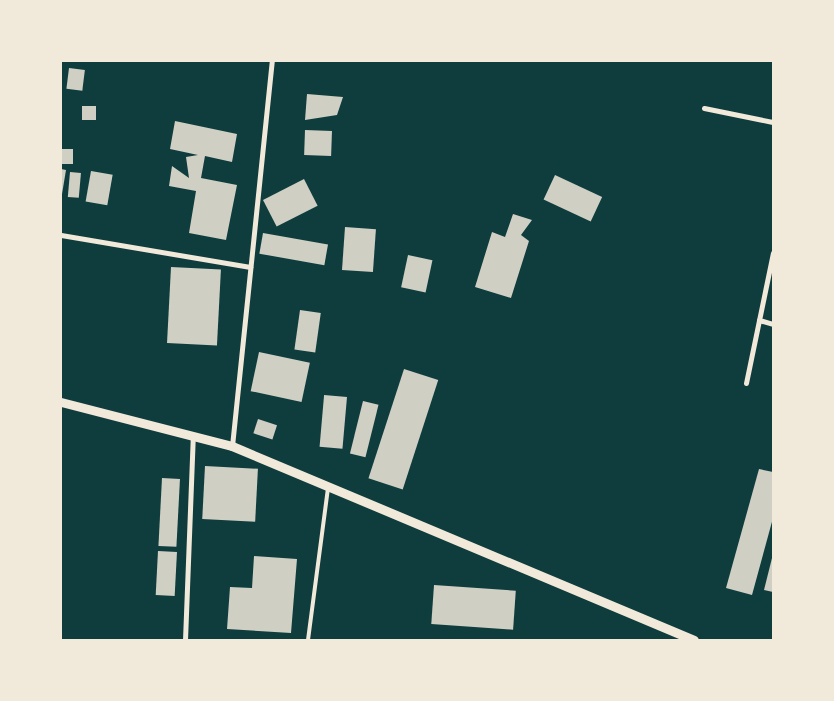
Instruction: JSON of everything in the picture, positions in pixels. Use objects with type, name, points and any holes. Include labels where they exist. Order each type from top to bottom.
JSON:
[{"type":"street","points":[[232,446],[272,61]]},
{"type":"street","points":[[704,108],[773,122]]},
{"type":"street","points":[[61,235],[250,267]]},
{"type":"street","points":[[746,383],[773,253]]},
{"type":"street","points":[[759,320],[773,324]]},
{"type":"street","points":[[61,402],[232,446],[694,640]]},
{"type":"street","points":[[185,640],[192,435]]},
{"type":"lane","points":[[308,640],[328,486]]},
{"type":"building","points":[[69,68],[85,70],[82,91],[66,89]]},
{"type":"building","points":[[307,94],[343,97],[337,115],[305,120]]},
{"type":"building","points":[[82,106],[96,106],[96,120],[82,120]]},
{"type":"building","points":[[175,121],[237,134],[232,162],[205,156],[201,178],[237,185],[226,240],[189,233],[196,191],[169,186],[172,166],[189,178],[186,157],[198,155],[170,149]]},
{"type":"building","points":[[305,130],[332,131],[331,156],[304,155]]},
{"type":"building","points":[[61,149],[73,149],[73,164],[61,164]]},
{"type":"building","points":[[61,169],[66,170],[62,194],[61,194]]},
{"type":"building","points":[[91,171],[113,175],[107,205],[86,202]]},
{"type":"building","points":[[70,172],[81,173],[79,198],[68,197]]},
{"type":"building","points":[[555,175],[602,197],[591,221],[544,199]]},
{"type":"building","points":[[304,179],[318,206],[277,227],[263,200]]},
{"type":"building","points":[[513,214],[532,220],[521,235],[529,241],[511,298],[475,287],[492,232],[505,237]]},
{"type":"building","points":[[345,227],[376,229],[373,272],[342,270]]},
{"type":"building","points":[[263,233],[328,244],[324,265],[259,254]]},
{"type":"building","points":[[408,255],[432,260],[426,292],[401,287]]},
{"type":"building","points":[[171,267],[221,270],[217,346],[167,343]]},
{"type":"building","points":[[300,310],[321,313],[315,353],[294,350]]},
{"type":"building","points":[[259,352],[310,363],[302,402],[251,391]]},
{"type":"building","points":[[404,369],[438,380],[403,489],[368,478]]},
{"type":"building","points":[[324,395],[347,397],[342,449],[320,447]]},
{"type":"building","points":[[363,401],[379,405],[365,457],[350,453]]},
{"type":"building","points":[[258,419],[277,425],[272,439],[253,433]]},
{"type":"building","points":[[205,466],[258,469],[255,522],[202,519]]},
{"type":"building","points":[[759,469],[773,472],[773,518],[752,595],[726,588]]},
{"type":"building","points":[[162,478],[180,479],[176,547],[158,546]]},
{"type":"building","points":[[158,551],[177,552],[175,596],[156,595]]},
{"type":"building","points":[[254,556],[297,559],[291,633],[227,629],[230,587],[252,588]]},
{"type":"building","points":[[773,558],[773,592],[764,590]]},
{"type":"building","points":[[434,585],[516,591],[513,630],[431,624]]}]
